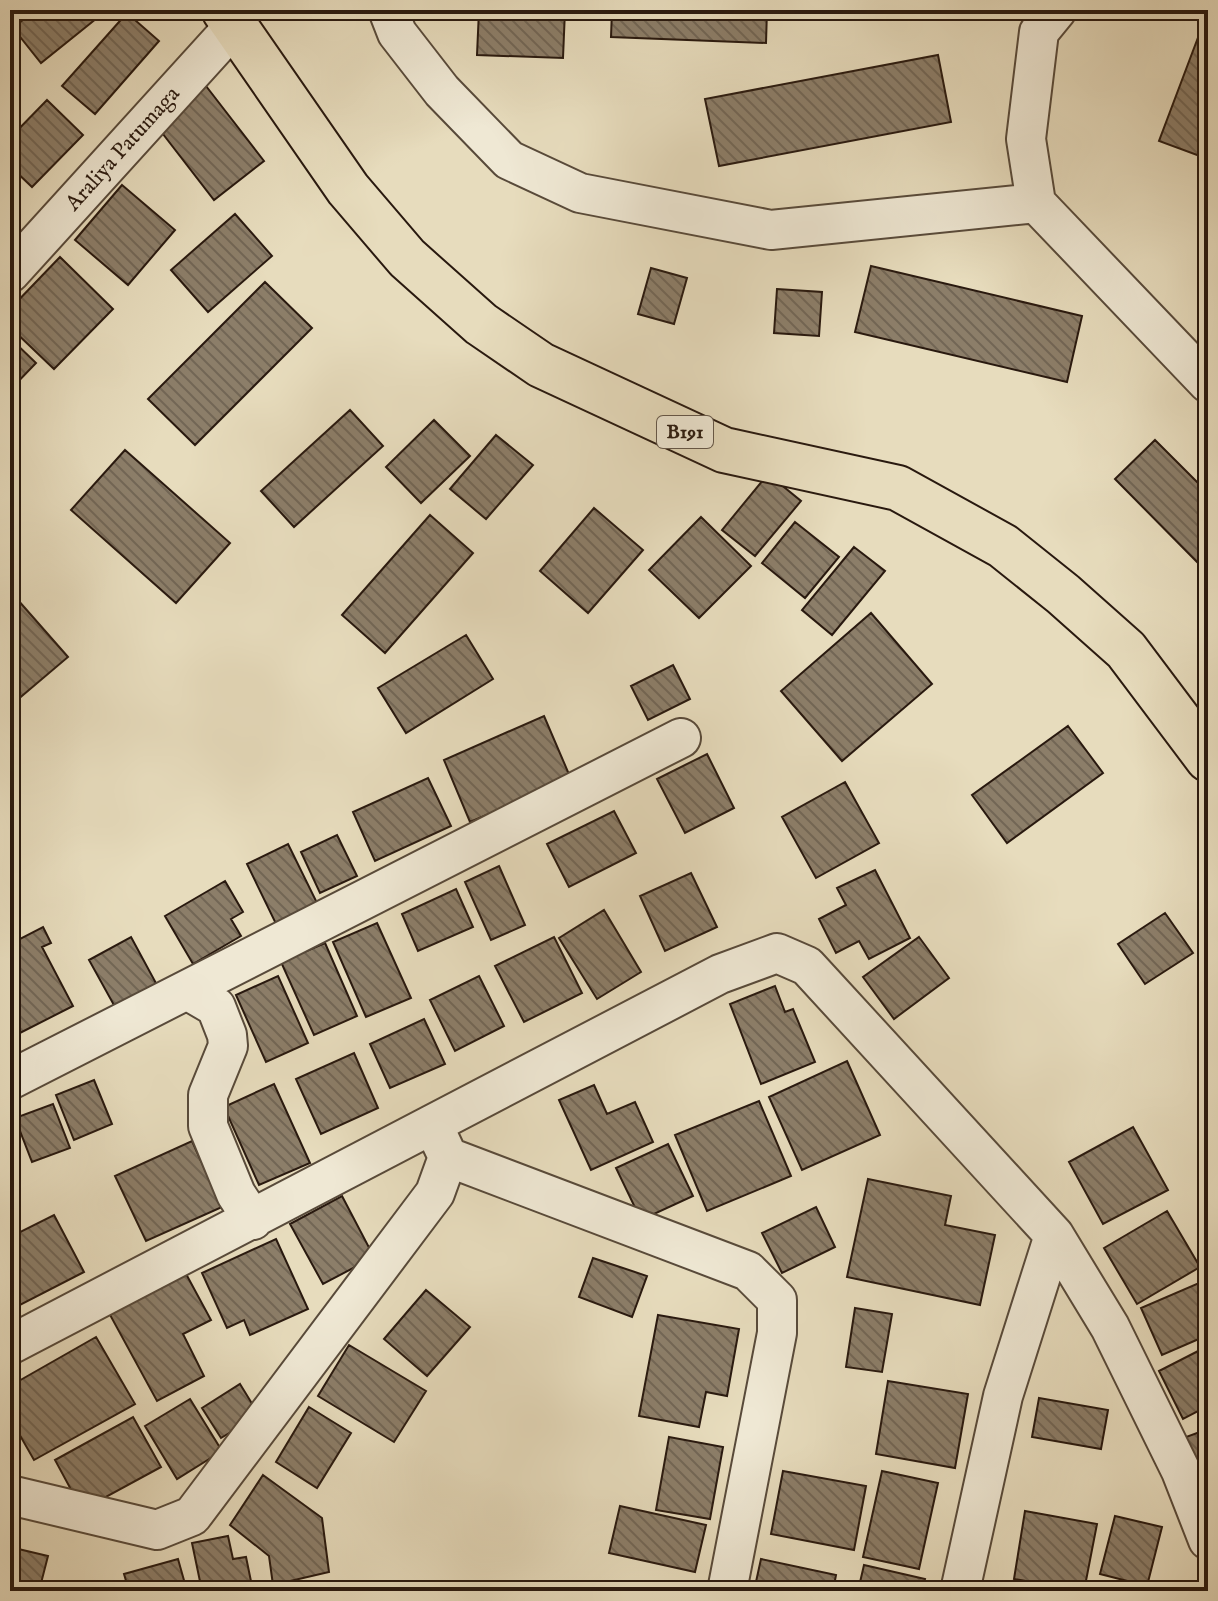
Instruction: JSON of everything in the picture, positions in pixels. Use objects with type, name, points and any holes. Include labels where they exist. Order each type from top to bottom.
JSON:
[{"type":"main road","name":"B191","points":[[230,17],[348,189],[407,258],[481,324],[541,365],[724,450],[898,488],[1003,546],[1126,650],[1208,759]]},
{"type":"street","points":[[388,10],[397,33],[442,91],[509,160],[580,193],[771,230],[1036,203]]},
{"type":"street","points":[[1057,10],[1039,32],[1026,139],[1036,203],[1208,383]]},
{"type":"street","name":"Araliya Patumaga","points":[[10,273],[230,17]]},
{"type":"street","points":[[10,1080],[681,738]]},
{"type":"street","points":[[10,1345],[253,1220],[441,1141],[720,974],[777,953],[807,966],[1054,1235],[1110,1327],[1181,1471],[1208,1540]]},
{"type":"street","points":[[187,990],[216,1007],[227,1035],[228,1046],[208,1095],[208,1126],[236,1194],[253,1220]]},
{"type":"street","points":[[10,1495],[157,1530],[192,1516],[435,1193],[441,1141]]},
{"type":"street","points":[[441,1141],[748,1271],[777,1300],[777,1333],[727,1591]]},
{"type":"street","points":[[960,1591],[1003,1396],[1054,1235]]},
{"type":"building","points":[[35,10],[107,10],[41,63],[13,28]]},
{"type":"building","points":[[479,10],[565,10],[563,58],[477,55]]},
{"type":"building","points":[[612,10],[767,10],[766,43],[611,37]]},
{"type":"building","points":[[1208,11],[1208,159],[1159,141]]},
{"type":"building","points":[[127,13],[159,41],[95,114],[62,86]]},
{"type":"building","points":[[938,55],[951,122],[719,166],[705,99]]},
{"type":"building","points":[[206,86],[264,161],[214,200],[156,125]]},
{"type":"building","points":[[47,100],[83,135],[32,187],[10,166],[10,138]]},
{"type":"building","points":[[122,185],[175,230],[128,285],[75,240]]},
{"type":"building","points":[[235,214],[272,256],[208,312],[171,270]]},
{"type":"building","points":[[60,257],[113,309],[54,369],[10,327],[10,309]]},
{"type":"building","points":[[871,266],[1082,316],[1067,382],[855,332]]},
{"type":"building","points":[[651,268],[687,278],[674,324],[638,314]]},
{"type":"building","points":[[265,282],[312,328],[195,445],[148,399]]},
{"type":"building","points":[[777,289],[822,292],[819,336],[774,333]]},
{"type":"building","points":[[10,338],[36,363],[10,390]]},
{"type":"building","points":[[350,410],[383,446],[294,527],[261,491]]},
{"type":"building","points":[[434,420],[470,456],[421,503],[386,467]]},
{"type":"building","points":[[496,435],[533,465],[486,519],[450,489]]},
{"type":"building","points":[[1155,440],[1208,493],[1208,563],[1203,568],[1115,479]]},
{"type":"building","points":[[125,450],[230,543],[176,603],[71,510]]},
{"type":"building","points":[[768,474],[801,501],[755,556],[722,530]]},
{"type":"building","points":[[594,508],[643,550],[588,613],[540,571]]},
{"type":"building","points":[[430,515],[473,553],[385,653],[342,615]]},
{"type":"building","points":[[701,517],[751,566],[699,618],[649,570]]},
{"type":"building","points":[[795,522],[839,557],[805,598],[762,563]]},
{"type":"building","points":[[854,547],[885,571],[832,635],[802,610]]},
{"type":"building","points":[[10,591],[68,657],[10,706]]},
{"type":"building","points":[[871,613],[932,684],[842,761],[781,691]]},
{"type":"building","points":[[466,635],[493,679],[406,733],[378,688]]},
{"type":"building","points":[[673,665],[690,699],[648,720],[631,686]]},
{"type":"building","points":[[544,716],[571,779],[470,822],[444,760]]},
{"type":"building","points":[[1068,726],[1103,773],[1007,843],[972,795]]},
{"type":"building","points":[[707,754],[734,808],[685,833],[657,779]]},
{"type":"building","points":[[428,778],[451,826],[375,861],[353,812]]},
{"type":"building","points":[[845,782],[879,843],[816,878],[782,817]]},
{"type":"building","points":[[614,811],[636,853],[569,887],[547,844]]},
{"type":"building","points":[[337,835],[357,876],[320,893],[301,852]]},
{"type":"building","points":[[288,844],[320,909],[279,930],[247,864]]},
{"type":"building","points":[[499,866],[525,925],[491,940],[465,882]]},
{"type":"building","points":[[875,870],[910,938],[869,959],[859,941],[836,953],[819,919],[846,905],[837,888]]},
{"type":"building","points":[[691,873],[717,927],[665,951],[640,896]]},
{"type":"building","points":[[225,881],[243,912],[231,919],[241,936],[193,964],[165,916]]},
{"type":"building","points":[[456,889],[473,927],[418,951],[402,914]]},
{"type":"building","points":[[604,910],[641,972],[597,999],[559,938]]},
{"type":"building","points":[[1165,913],[1193,953],[1145,984],[1118,944]]},
{"type":"building","points":[[377,923],[411,998],[366,1017],[333,942]]},
{"type":"building","points":[[43,927],[51,943],[42,947],[73,1006],[10,1038],[10,944]]},
{"type":"building","points":[[131,937],[157,985],[115,1007],[89,960]]},
{"type":"building","points":[[554,937],[582,993],[524,1022],[495,966]]},
{"type":"building","points":[[919,937],[949,978],[894,1019],[863,977]]},
{"type":"building","points":[[325,943],[357,1016],[314,1035],[281,962]]},
{"type":"building","points":[[278,976],[308,1043],[266,1062],[236,995]]},
{"type":"building","points":[[479,976],[504,1026],[455,1051],[430,1000]]},
{"type":"building","points":[[775,986],[785,1012],[793,1009],[815,1062],[761,1084],[730,1004]]},
{"type":"building","points":[[424,1019],[445,1064],[390,1088],[370,1044]]},
{"type":"building","points":[[354,1053],[378,1108],[321,1134],[296,1079]]},
{"type":"building","points":[[847,1061],[880,1135],[802,1170],[769,1097]]},
{"type":"building","points":[[94,1080],[112,1124],[74,1140],[56,1095]]},
{"type":"building","points":[[274,1084],[310,1163],[259,1185],[224,1107]]},
{"type":"building","points":[[594,1085],[607,1114],[635,1102],[653,1142],[591,1170],[559,1100]]},
{"type":"building","points":[[759,1101],[791,1176],[707,1211],[675,1135]]},
{"type":"building","points":[[53,1104],[70,1148],[32,1162],[15,1118]]},
{"type":"building","points":[[1133,1127],[1168,1190],[1103,1224],[1069,1162]]},
{"type":"building","points":[[192,1141],[222,1207],[146,1241],[115,1176]]},
{"type":"building","points":[[668,1144],[693,1196],[641,1220],[616,1168]]},
{"type":"building","points":[[868,1179],[951,1196],[945,1225],[995,1235],[980,1305],[847,1277]]},
{"type":"building","points":[[342,1196],[374,1257],[323,1284],[290,1224]]},
{"type":"building","points":[[816,1207],[835,1247],[782,1273],[762,1233]]},
{"type":"building","points":[[1167,1211],[1200,1267],[1137,1304],[1104,1248]]},
{"type":"building","points":[[54,1215],[84,1272],[18,1306],[10,1292],[10,1237]]},
{"type":"building","points":[[276,1239],[308,1309],[250,1335],[244,1320],[227,1328],[202,1273]]},
{"type":"building","points":[[593,1258],[647,1276],[632,1317],[579,1297]]},
{"type":"building","points":[[185,1272],[211,1320],[183,1334],[204,1376],[157,1401],[109,1313]]},
{"type":"building","points":[[1199,1283],[1208,1304],[1208,1335],[1162,1355],[1141,1308]]},
{"type":"building","points":[[426,1290],[470,1327],[427,1376],[384,1339]]},
{"type":"building","points":[[855,1308],[892,1314],[882,1372],[846,1367]]},
{"type":"building","points":[[658,1315],[739,1329],[727,1396],[706,1392],[699,1427],[639,1416]]},
{"type":"building","points":[[96,1337],[135,1404],[34,1460],[10,1418],[10,1386]]},
{"type":"building","points":[[349,1345],[426,1391],[394,1442],[318,1396]]},
{"type":"building","points":[[1208,1346],[1208,1406],[1183,1419],[1159,1371]]},
{"type":"building","points":[[888,1381],[968,1394],[955,1468],[876,1454]]},
{"type":"building","points":[[240,1384],[259,1415],[221,1438],[202,1408]]},
{"type":"building","points":[[1039,1398],[1108,1410],[1101,1449],[1032,1437]]},
{"type":"building","points":[[190,1399],[222,1451],[177,1479],[145,1426]]},
{"type":"building","points":[[309,1407],[351,1433],[317,1488],[276,1462]]},
{"type":"building","points":[[133,1417],[161,1467],[82,1510],[55,1460]]},
{"type":"building","points":[[1208,1429],[1208,1494],[1186,1437]]},
{"type":"building","points":[[669,1437],[723,1447],[710,1519],[656,1510]]},
{"type":"building","points":[[783,1471],[866,1486],[854,1550],[771,1534]]},
{"type":"building","points":[[882,1471],[938,1483],[919,1569],[863,1557]]},
{"type":"building","points":[[263,1475],[322,1518],[329,1572],[273,1585],[269,1556],[230,1525]]},
{"type":"building","points":[[620,1506],[706,1525],[695,1572],[609,1553]]},
{"type":"building","points":[[1025,1511],[1097,1524],[1084,1591],[1014,1579]]},
{"type":"building","points":[[1115,1516],[1162,1527],[1147,1586],[1100,1574]]},
{"type":"building","points":[[228,1536],[233,1559],[246,1557],[253,1591],[202,1591],[192,1543]]},
{"type":"building","points":[[10,1547],[48,1556],[39,1591],[10,1591]]},
{"type":"building","points":[[178,1559],[187,1591],[129,1591],[124,1574]]},
{"type":"building","points":[[761,1559],[836,1575],[833,1591],[754,1591]]},
{"type":"building","points":[[864,1565],[925,1579],[922,1591],[858,1591]]}]
